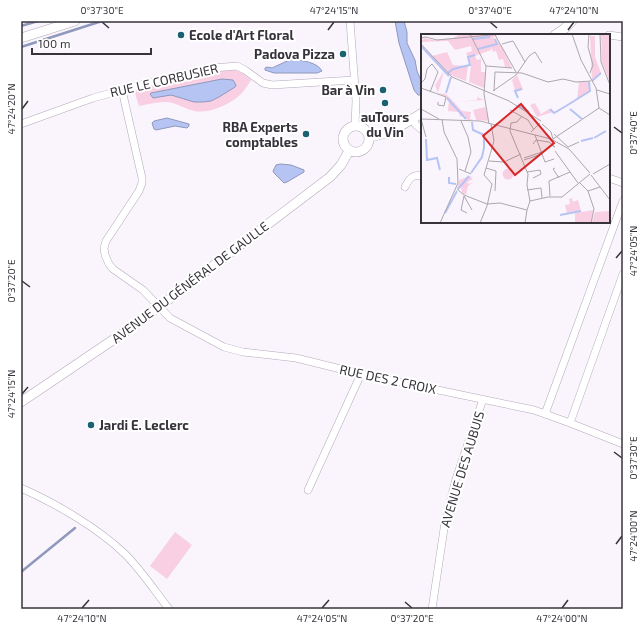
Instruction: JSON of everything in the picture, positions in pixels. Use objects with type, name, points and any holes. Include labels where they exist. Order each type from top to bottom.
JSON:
[{"type":"street","points":[[21,38],[75,21]]},
{"type":"street","points":[[350,21],[355,126]]},
{"type":"street","points":[[556,34],[572,21]]},
{"type":"street","points":[[610,35],[623,37]]},
{"type":"street","name":"RUE LE CORBUSIER","points":[[21,124],[63,108],[122,90],[177,75],[224,66],[241,68],[258,80],[272,86],[354,80]]},
{"type":"street","name":"RUE DES 2 CROIX","points":[[122,90],[142,183],[139,191],[106,241],[104,248],[105,255],[113,269],[143,290],[170,318],[224,347],[243,352],[296,358],[361,374],[545,414],[623,444]]},
{"type":"street","points":[[369,137],[378,136],[421,114]]},
{"type":"street","points":[[412,119],[421,129]]},
{"type":"street","points":[[355,126],[359,126],[366,130],[369,137],[368,145],[365,149],[357,152],[349,151],[343,142],[343,134],[348,128],[355,126]]},
{"type":"street","name":"AVENUE DU GÉNÉRAL DE GAULLE","points":[[21,402],[159,307],[330,177],[341,165],[349,151]]},
{"type":"street","points":[[405,187],[408,180],[413,176],[421,176]]},
{"type":"street","points":[[610,178],[623,183]]},
{"type":"street","points":[[545,414],[623,201]]},
{"type":"street","points":[[570,423],[623,274]]},
{"type":"street","points":[[308,490],[361,374]]},
{"type":"street","name":"AVENUE DES AUBUIS","points":[[432,609],[440,545],[445,522],[456,479],[482,400]]},
{"type":"street","points":[[21,488],[81,520],[108,540],[132,561],[170,609]]},
{"type":"shaded area","points":[[232,69],[241,72],[251,80],[243,92],[235,99],[212,110],[200,112],[194,111],[167,102],[139,106],[134,90],[194,76]]},
{"type":"shaded area","points":[[175,532],[192,545],[167,579],[150,566]]},
{"type":"water","points":[[395,21],[404,21],[407,32],[407,43],[415,60],[420,78],[421,95],[418,95],[414,90],[399,43]]},
{"type":"water","points":[[293,59],[313,64],[322,71],[317,73],[274,73],[265,70],[267,67],[272,68]]},
{"type":"water","points":[[222,79],[233,80],[236,85],[211,101],[194,102],[171,95],[153,98],[150,94],[151,93]]},
{"type":"water","points":[[167,118],[189,124],[189,126],[187,128],[175,126],[156,130],[154,129],[152,123],[154,121]]},
{"type":"water","points":[[276,165],[291,165],[304,170],[304,172],[284,183],[273,171]]},
{"type":"waterway","points":[[21,26],[38,21]]},
{"type":"waterway","points":[[21,47],[102,21]]},
{"type":"waterway","points":[[21,572],[75,528]]},
{"type":"place","name":"Ecole d'Art Floral","points":[[181,35]]},
{"type":"place","name":"Padova Pizza","points":[[343,54]]},
{"type":"place","name":"Bar à Vin","points":[[383,90]]},
{"type":"place","name":"auTours du Vin","points":[[385,103]]},
{"type":"place","name":"RBA Experts comptables","points":[[306,134]]},
{"type":"place","name":"Jardi E. Leclerc","points":[[91,425]]}]
